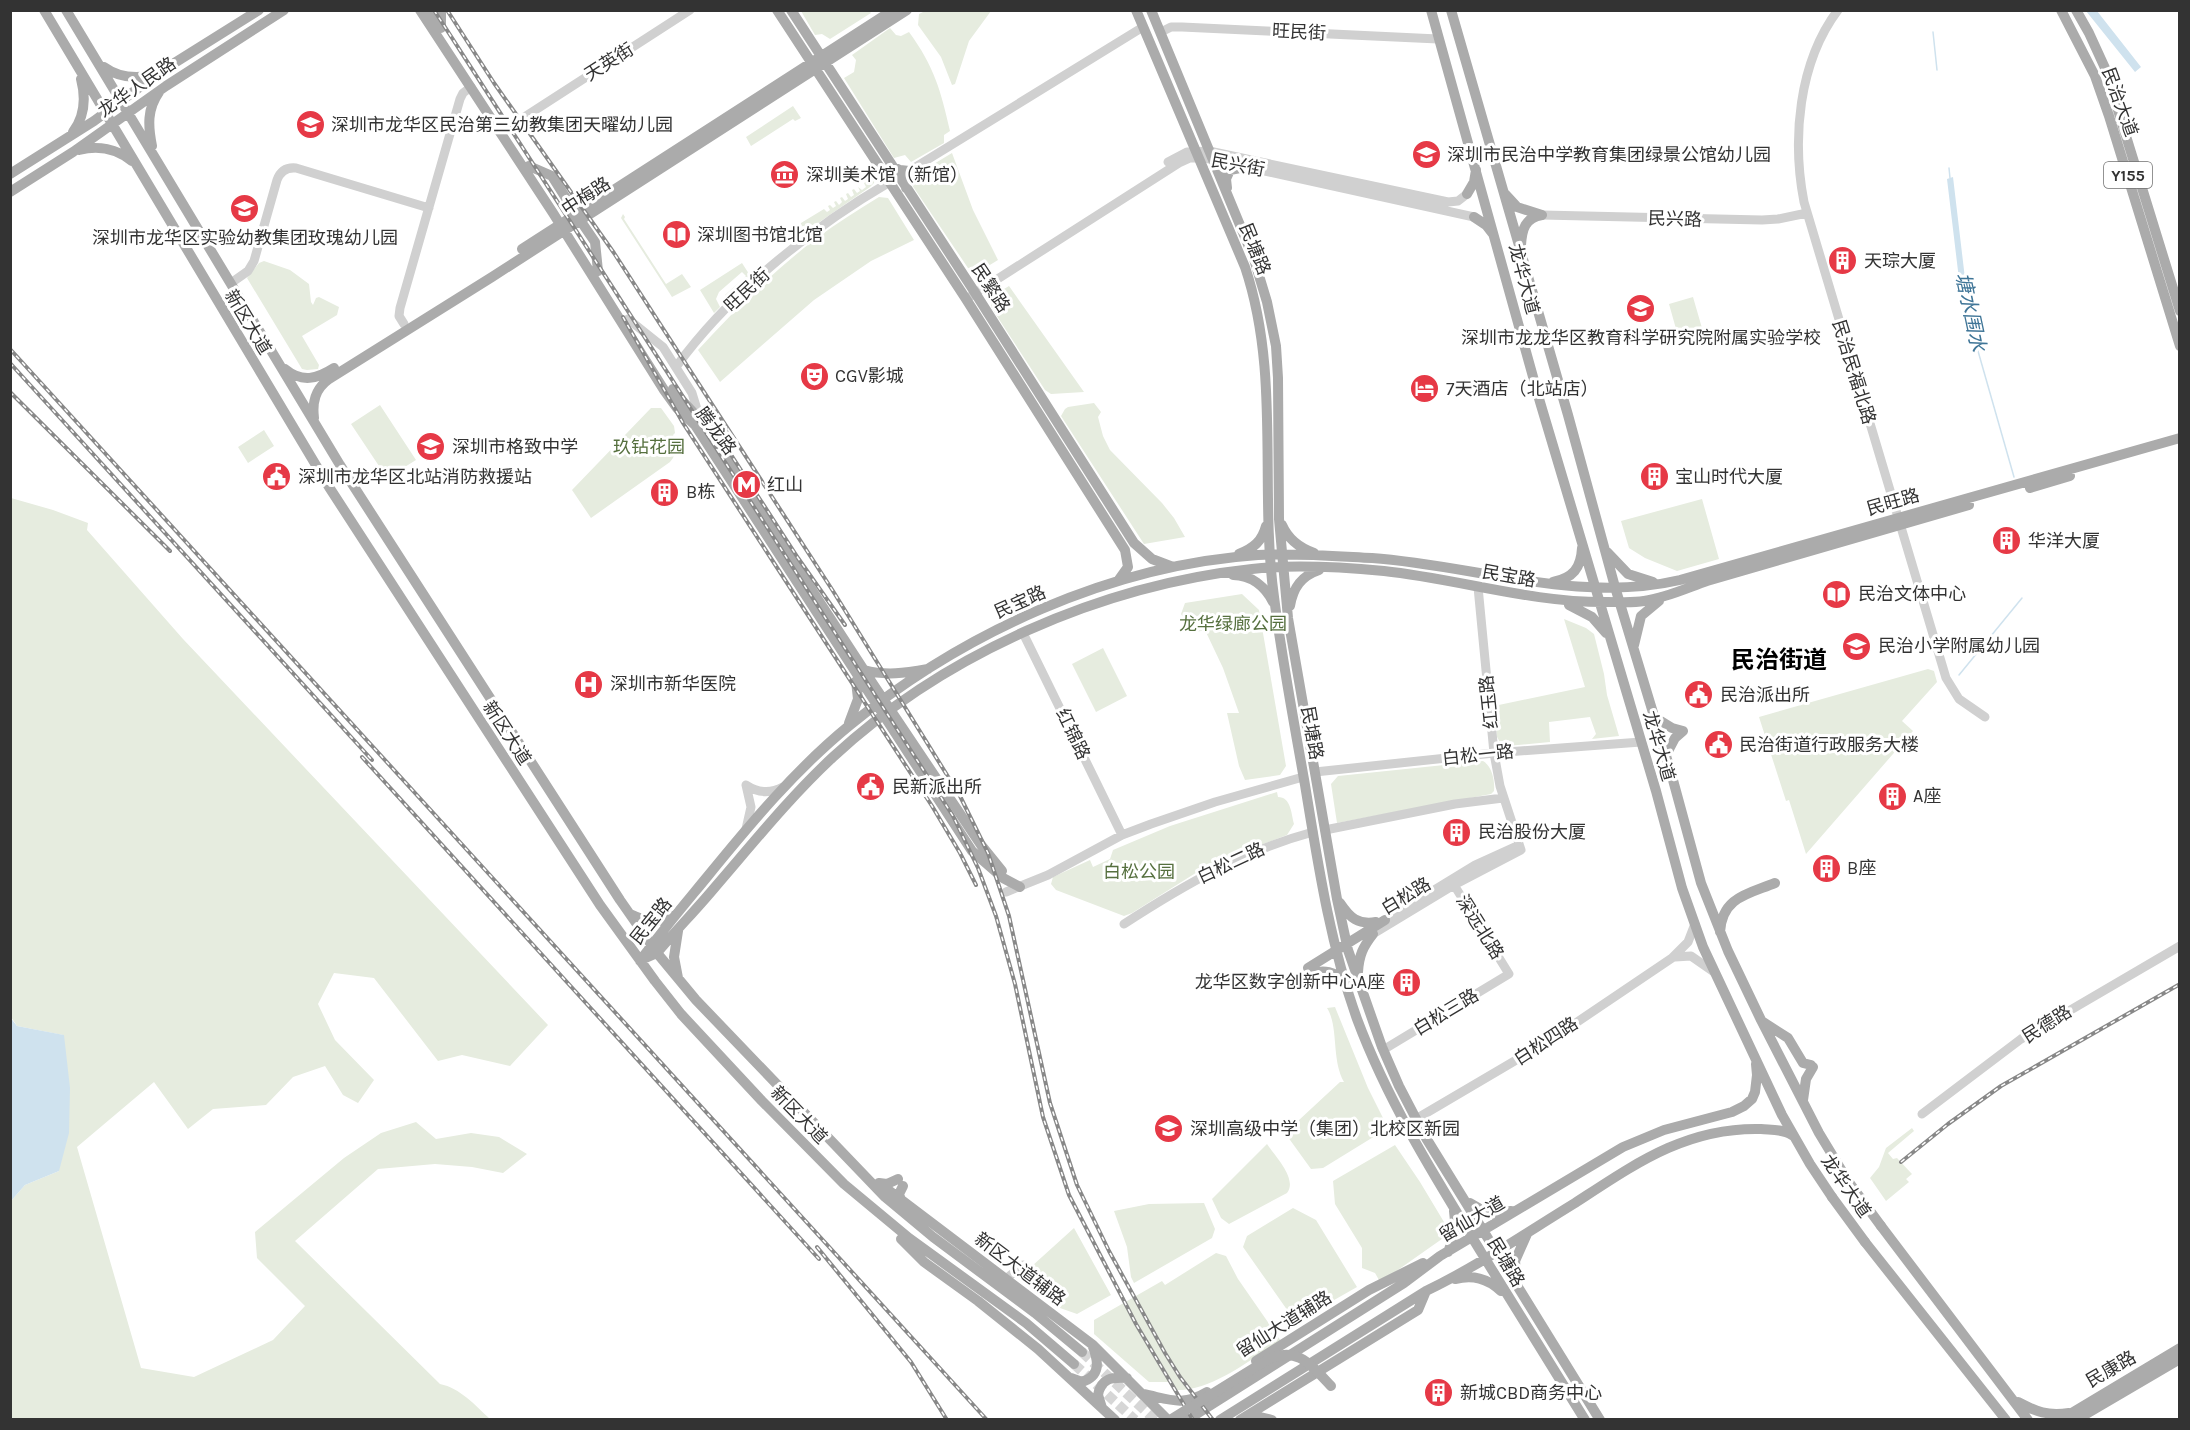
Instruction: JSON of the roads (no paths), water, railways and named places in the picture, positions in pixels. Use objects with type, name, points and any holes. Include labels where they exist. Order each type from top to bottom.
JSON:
[{"type":"main road","name":"新区大道","points":[[44,10],[340,505],[594,896],[640,961],[681,1014],[836,1176],[909,1238],[1026,1323],[1074,1364]]},
{"type":"main road","name":"新区大道","points":[[66,10],[355,489],[654,949],[712,1019],[885,1197],[1082,1352]]},
{"type":"main road","name":"龙华人民路","points":[[10,174],[67,139],[160,72],[259,10]]},
{"type":"main road","name":"龙华人民路","points":[[10,192],[73,152],[166,86],[284,10]]},
{"type":"main road","name":"腾龙路","points":[[420,10],[529,169]]},
{"type":"main road","name":"腾龙路","points":[[429,10],[506,129],[660,383],[677,408],[695,425],[852,669],[880,702]]},
{"type":"main road","points":[[441,10],[441,28]]},
{"type":"main road","name":"民繁路","points":[[777,10],[796,40],[818,63]]},
{"type":"main road","name":"民繁路","points":[[791,10],[809,40],[818,63],[888,183],[969,294],[1134,543],[1152,559],[1176,567]]},
{"type":"main road","name":"中梅路","points":[[840,49],[893,10]]},
{"type":"main road","name":"中梅路","points":[[317,427],[313,403],[318,389],[324,382],[818,63],[907,10]]},
{"type":"main road","name":"民塘路","points":[[1136,10],[1245,267],[1258,314],[1265,356],[1273,519],[1282,555],[1288,618],[1337,899],[1347,946],[1360,986],[1383,1050],[1416,1119],[1600,1419]]},
{"type":"main road","name":"民塘路","points":[[1151,10],[1262,280],[1274,330],[1278,378],[1270,568],[1303,777],[1336,953],[1346,986],[1358,1022],[1391,1098],[1418,1150],[1585,1419]]},
{"type":"main road","name":"龙华大道","points":[[1431,10],[1540,402],[1583,542],[1682,888],[1714,972],[1792,1135],[1832,1197],[2006,1419]]},
{"type":"main road","name":"龙华大道","points":[[1451,10],[1619,602],[1666,755],[1701,883],[1720,932],[1804,1104],[1848,1181],[2028,1419]]},
{"type":"main road","name":"民治大道","points":[[2061,10],[2095,76],[2180,346]]},
{"type":"main road","name":"民治大道","points":[[2076,10],[2105,68],[2180,310]]},
{"type":"main road","points":[[796,40],[798,63],[793,79],[831,84],[840,49],[822,47],[809,40]]},
{"type":"main road","points":[[98,61],[109,70],[124,76],[146,76],[160,72]]},
{"type":"main road","points":[[67,139],[78,125],[84,107],[84,89],[78,67]]},
{"type":"main road","name":"民繁路","points":[[831,84],[906,188],[1125,550],[1128,567],[1118,581]]},
{"type":"main road","points":[[154,156],[149,113],[157,94],[166,86]]},
{"type":"main road","points":[[73,152],[104,148],[123,155],[138,166]]},
{"type":"main road","points":[[891,165],[900,170],[909,171],[905,179],[906,188]]},
{"type":"main road","points":[[1227,194],[1228,172],[1235,168],[1250,166]]},
{"type":"main road","points":[[1467,194],[1475,178],[1476,167]]},
{"type":"main road","points":[[529,169],[552,176],[595,242],[598,271]]},
{"type":"main road","points":[[1501,188],[1517,207],[1542,215]]},
{"type":"main road","points":[[1520,253],[1525,224],[1531,218],[1542,215]]},
{"type":"main road","points":[[1474,217],[1486,225],[1496,240]]},
{"type":"main road","name":"腾龙路","points":[[565,226],[598,271],[678,397],[700,419],[864,670],[887,713],[988,856],[1001,871],[1023,886]]},
{"type":"main road","name":"中梅路","points":[[278,363],[296,377],[305,378],[326,373],[565,226]]},
{"type":"main road","name":"民旺路","points":[[1619,602],[1643,601],[1667,596],[1898,522],[2180,438]]},
{"type":"main road","name":"民旺路","points":[[1615,587],[1665,584],[2180,445]]},
{"type":"main road","points":[[1230,558],[1257,544],[1273,519],[1296,544],[1323,556]]},
{"type":"main road","points":[[1547,584],[1564,580],[1578,569],[1583,542]]},
{"type":"main road","points":[[1604,549],[1628,574],[1665,584]]},
{"type":"main road","name":"民宝路","points":[[654,949],[680,911],[742,835],[788,784],[844,731],[880,702],[931,668],[993,632],[1023,617],[1118,581],[1176,567],[1230,558],[1282,555],[1409,562],[1547,584],[1615,587]]},
{"type":"main road","name":"民宝路","points":[[640,961],[678,931],[811,778],[834,756],[887,713],[959,666],[1023,633],[1065,615],[1159,586],[1218,574],[1282,567],[1398,573],[1558,600],[1619,602]]},
{"type":"main road","points":[[1288,618],[1293,594],[1299,583],[1312,572],[1324,568]]},
{"type":"main road","points":[[1218,574],[1240,575],[1253,580],[1267,593],[1275,607]]},
{"type":"main road","points":[[1633,649],[1641,616],[1667,596]]},
{"type":"main road","points":[[1558,600],[1592,617],[1611,640]]},
{"type":"main road","points":[[864,670],[879,674],[901,674],[931,668]]},
{"type":"main road","points":[[844,731],[854,716],[858,699],[858,687],[852,669]]},
{"type":"main road","points":[[1654,717],[1672,728],[1683,731],[1675,738],[1666,755]]},
{"type":"main road","points":[[1720,932],[1721,919],[1731,903],[1775,883]]},
{"type":"main road","points":[[1337,899],[1347,915],[1355,921],[1365,924],[1385,920]]},
{"type":"main road","points":[[630,914],[655,922],[665,921],[680,911]]},
{"type":"main road","points":[[1309,971],[1325,947],[1328,912]]},
{"type":"main road","name":"白松路","points":[[1309,971],[1385,920]]},
{"type":"main road","points":[[678,931],[674,957],[681,983]]},
{"type":"main road","points":[[1360,986],[1359,957],[1363,946],[1373,934]]},
{"type":"main road","name":"白松路","points":[[1347,946],[1373,934]]},
{"type":"main road","points":[[1309,971],[1331,973],[1341,978],[1346,986]]},
{"type":"main road","points":[[1761,1020],[1788,1038],[1803,1063],[1812,1066],[1804,1086],[1804,1104]]},
{"type":"main road","name":"留仙大道","points":[[1186,1419],[1404,1283],[1444,1254],[1641,1138],[1695,1120],[1722,1115],[1744,1106],[1752,1099],[1757,1075],[1755,1057]]},
{"type":"main road","points":[[1220,1419],[1426,1291],[1449,1280],[1529,1232],[1646,1157],[1678,1143],[1730,1128],[1734,1122],[1731,1116],[1722,1115]]},
{"type":"main road","points":[[1722,1130],[1782,1130],[1792,1135]]},
{"type":"main road","name":"新区大道辅路","points":[[843,1155],[1093,1345],[1169,1419]]},
{"type":"main road","points":[[879,1183],[901,1182],[899,1194],[902,1200]]},
{"type":"main road","points":[[1462,1196],[1477,1209],[1489,1214],[1504,1213],[1526,1206]]},
{"type":"main road","points":[[1444,1254],[1456,1231],[1456,1216],[1452,1205]]},
{"type":"main road","points":[[870,1206],[924,1262],[994,1313],[1103,1411],[1115,1419]]},
{"type":"main road","points":[[1518,1288],[1515,1262],[1520,1246],[1529,1232]]},
{"type":"main road","name":"留仙大道辅路","points":[[1143,1394],[1178,1401],[1189,1401],[1200,1396],[1369,1290],[1406,1270],[1444,1254]]},
{"type":"main road","points":[[1449,1280],[1473,1277],[1486,1280],[1509,1298]]},
{"type":"main road","points":[[1240,1419],[1418,1310],[1426,1291]]},
{"type":"main road","points":[[1523,1322],[1534,1314]]},
{"type":"main road","points":[[1065,1375],[1082,1382],[1094,1376],[1098,1363],[1093,1345]]},
{"type":"main road","name":"民康路","points":[[2074,1416],[2180,1348]]},
{"type":"main road","points":[[1169,1419],[1279,1355],[1290,1354],[1306,1361],[1331,1386]]},
{"type":"main road","name":"民康路","points":[[2060,1419],[2074,1416],[2180,1359]]},
{"type":"main road","points":[[1103,1411],[1098,1395],[1103,1382],[1110,1378],[1127,1378]]},
{"type":"main road","points":[[2012,1397],[2031,1410],[2046,1414],[2074,1416]]},
{"type":"main road","points":[[1995,1406],[2000,1419]]},
{"type":"main road","points":[[1249,1419],[1260,1417],[1272,1419]]},
{"type":"street","name":"天英街","points":[[529,113],[555,90],[682,10]]},
{"type":"street","name":"天英街","points":[[506,129],[690,10]]},
{"type":"street","name":"民治民福北路","points":[[1838,10],[1817,47],[1800,110],[1798,159],[1807,213],[1946,678],[1959,699],[1985,717]]},
{"type":"street","points":[[909,171],[1143,27]]},
{"type":"street","name":"旺民街","points":[[1161,32],[1171,27],[1182,27],[1438,39]]},
{"type":"street","points":[[404,324],[399,316],[400,308],[460,99],[471,87]]},
{"type":"street","name":"民兴街","points":[[969,294],[1196,154],[1211,155],[1448,202],[1458,201],[1467,194]]},
{"type":"street","name":"民兴街","points":[[1211,155],[1474,217]]},
{"type":"street","points":[[231,283],[248,271],[254,261],[277,180],[280,174],[288,168],[296,168],[429,208]]},
{"type":"street","name":"旺民街","points":[[676,367],[714,321],[767,271],[830,222],[888,183]]},
{"type":"street","name":"民兴路","points":[[1542,215],[1762,220],[1807,213]]},
{"type":"street","points":[[628,319],[663,347],[692,393],[700,419]]},
{"type":"street","name":"红玉路","points":[[1478,587],[1494,753],[1503,798],[1520,847]]},
{"type":"street","name":"红锦路","points":[[1023,633],[1122,836]]},
{"type":"street","name":"白松一路","points":[[1316,772],[1494,753],[1641,741]]},
{"type":"street","points":[[1006,892],[1023,886],[1122,836],[1215,802],[1303,777]]},
{"type":"street","points":[[742,835],[749,822],[751,807],[746,785],[753,790],[766,792],[788,784]]},
{"type":"street","points":[[1325,830],[1455,804],[1503,798]]},
{"type":"street","name":"白松二路","points":[[1124,924],[1174,892],[1225,864],[1268,846],[1313,832]]},
{"type":"street","name":"白松路","points":[[1373,934],[1475,865],[1520,847]]},
{"type":"street","name":"白松路","points":[[1385,920],[1453,882]]},
{"type":"street","name":"深远北路","points":[[1453,882],[1509,974]]},
{"type":"street","name":"白松四路","points":[[1416,1119],[1552,1039],[1672,958],[1688,942],[1695,924]]},
{"type":"street","name":"民德路","points":[[1922,1114],[2020,1039],[2180,946]]},
{"type":"street","points":[[1672,958],[1691,956],[1714,972]]},
{"type":"street","name":"白松三路","points":[[1383,1050],[1509,974]]},
{"type":"street","points":[[1007,1278],[1023,1264]]},
{"type":"water","points":[[2086,11],[2097,11],[2141,67],[2135,72]]},
{"type":"water","points":[[1953,177],[1968,304],[1981,350],[1975,351],[1961,296],[1947,179]]},
{"type":"water","points":[[10,1017],[17,1026],[64,1035],[70,1088],[69,1133],[59,1171],[25,1185],[11,1201]]},
{"type":"waterway","name":"塘水围水","points":[[1933,32],[1937,70]]},
{"type":"waterway","name":"塘水围水","points":[[1949,168],[1950,178]]},
{"type":"waterway","name":"塘水围水","points":[[1978,351],[2014,477]]},
{"type":"waterway","name":"塘水围水","points":[[1959,675],[2022,598]]},
{"type":"tunnel","points":[[1082,1352],[1155,1420]]},
{"type":"tunnel","points":[[1074,1364],[1135,1420]]},
{"type":"railway","points":[[434,10],[953,816],[978,868],[996,916],[1015,984],[1043,1117],[1069,1195],[1136,1324],[1193,1420]]},
{"type":"railway","points":[[447,10],[494,83],[614,253],[833,591],[960,796],[988,853],[1009,916],[1050,1103],[1077,1185],[1109,1251],[1165,1353],[1213,1420]]},
{"type":"railway","points":[[623,317],[683,423],[932,806],[976,885]]},
{"type":"railway","points":[[10,349],[987,1420]]},
{"type":"railway","points":[[10,363],[372,760]]},
{"type":"railway","points":[[10,392],[170,551]]},
{"type":"railway","points":[[704,413],[798,558],[845,625]]},
{"type":"railway","points":[[362,757],[819,1259]]},
{"type":"railway","points":[[1901,1162],[1948,1124],[2001,1086],[2180,984]]},
{"type":"railway","points":[[817,1247],[911,1362],[947,1420]]},
{"type":"place","name":"深圳市龙华区民治第三幼教集团天曜幼儿园","points":[[310,125]]},
{"type":"place","name":"深圳市民治中学教育集团绿景公馆幼儿园","points":[[1426,155]]},
{"type":"place","name":"深圳美术馆（新馆）","points":[[785,175]]},
{"type":"place","name":"深圳市龙华区实验幼教集团玫瑰幼儿园","points":[[245,209]]},
{"type":"place","name":"深圳图书馆北馆","points":[[676,235]]},
{"type":"place","name":"天琮大厦","points":[[1843,261]]},
{"type":"place","name":"深圳市龙龙华区教育科学研究院附属实验学校","points":[[1641,309]]},
{"type":"place","name":"CGV影城","points":[[814,376]]},
{"type":"place","name":"7天酒店（北站店）","points":[[1425,389]]},
{"type":"place","name":"深圳市格致中学","points":[[431,447]]},
{"type":"place","name":"深圳市龙华区北站消防救援站","points":[[277,477]]},
{"type":"place","name":"宝山时代大厦","points":[[1654,477]]},
{"type":"place","name":"红山","points":[[746,485]]},
{"type":"place","name":"B栋","points":[[665,492]]},
{"type":"place","name":"华洋大厦","points":[[2007,541]]},
{"type":"place","name":"民治文体中心","points":[[1837,594]]},
{"type":"place","name":"民治小学附属幼儿园","points":[[1857,646]]},
{"type":"place","name":"深圳市新华医院","points":[[589,684]]},
{"type":"place","name":"民治派出所","points":[[1699,695]]},
{"type":"place","name":"民治街道行政服务大楼","points":[[1718,745]]},
{"type":"place","name":"民新派出所","points":[[871,787]]},
{"type":"place","name":"A座","points":[[1892,796]]},
{"type":"place","name":"民治股份大厦","points":[[1457,832]]},
{"type":"place","name":"B座","points":[[1826,868]]},
{"type":"place","name":"龙华区数字创新中心A座","points":[[1406,982]]},
{"type":"place","name":"深圳高级中学（集团）北校区新园","points":[[1169,1129]]},
{"type":"place","name":"新城CBD商务中心","points":[[1439,1393]]},
{"type":"district","name":"民治街道","points":[[1779,660]]},
{"type":"park label","name":"玖钻花园","points":[[649,447]]},
{"type":"park label","name":"龙华绿廊公园","points":[[1233,624]]},
{"type":"park label","name":"白松公园","points":[[1139,872]]}]
